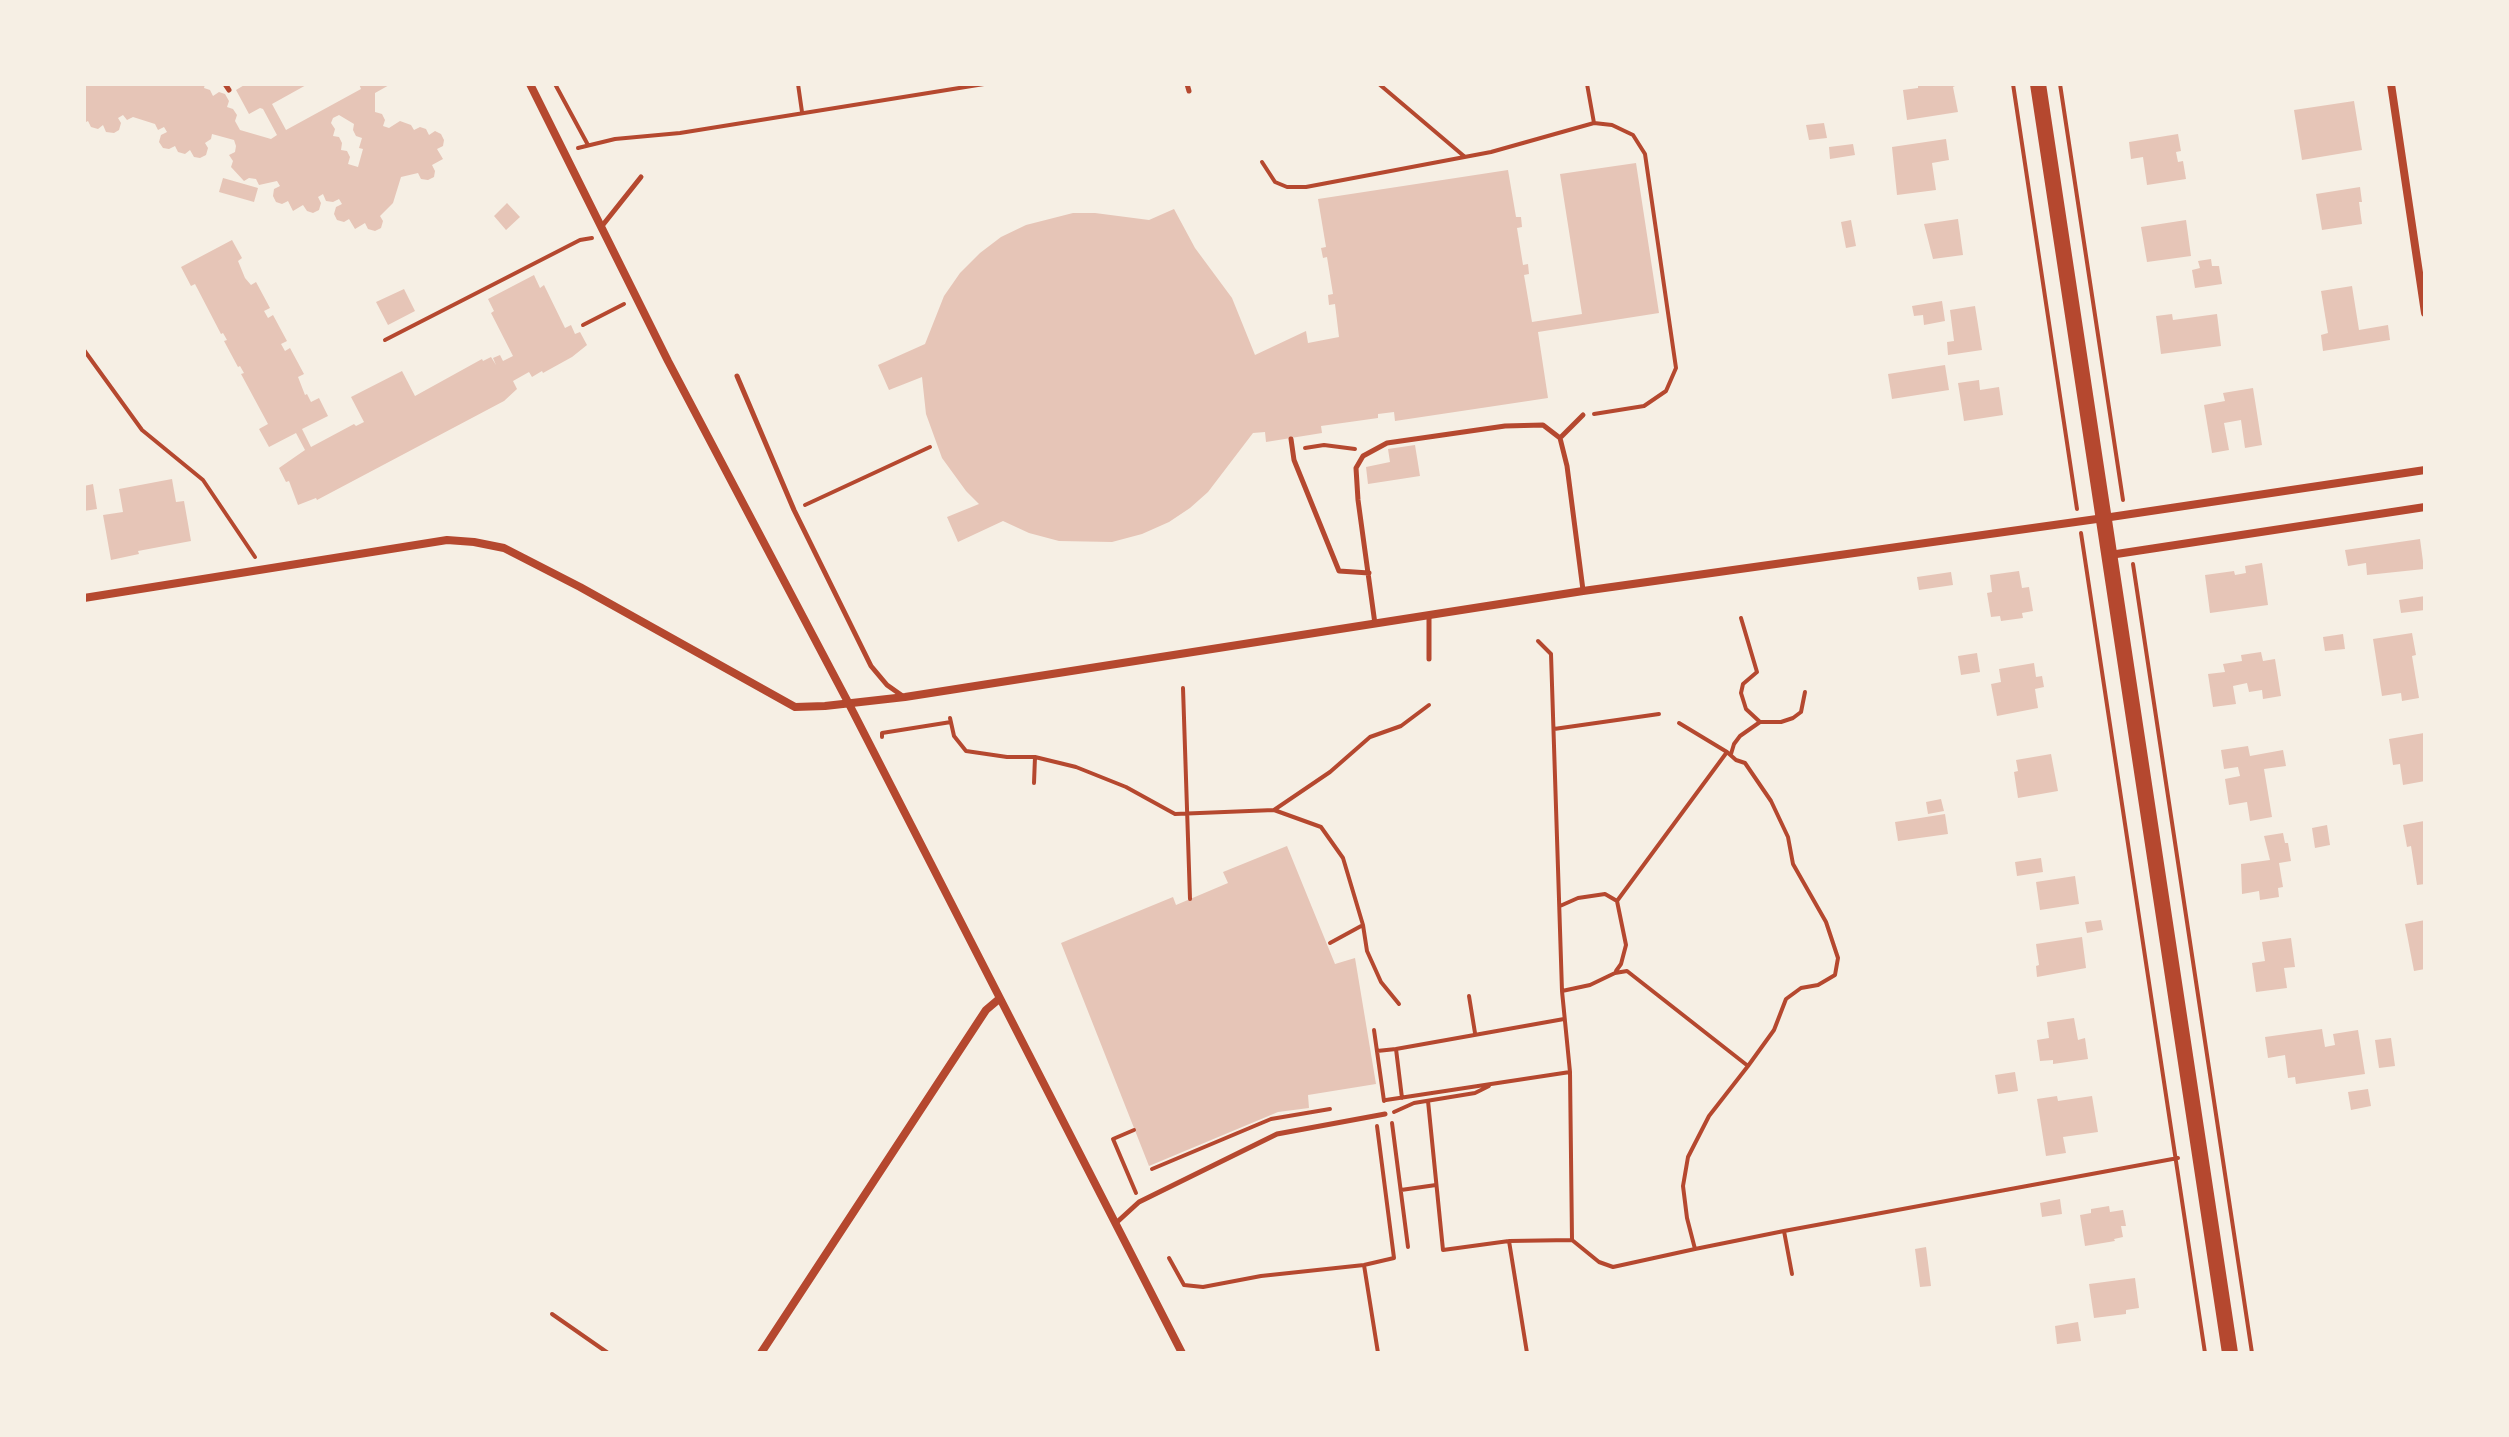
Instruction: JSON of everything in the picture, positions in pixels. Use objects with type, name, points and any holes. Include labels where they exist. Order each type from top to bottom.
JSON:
[{"type":"main road","points":[[2038,84],[2230,1353]]},
{"type":"street","points":[[530,84],[1182,1353]]},
{"type":"street","points":[[2391,84],[2425,313]]},
{"type":"street","points":[[84,598],[447,540],[489,545],[504,548],[594,594],[795,707],[905,697],[1583,591],[2425,470]]},
{"type":"street","points":[[2110,555],[2425,507]]},
{"type":"street","points":[[761,1353],[986,1010],[999,999]]},
{"type":"lane","points":[[604,230],[641,177]]},
{"type":"lane","points":[[737,376],[794,510],[871,666],[887,685],[905,697]]},
{"type":"lane","points":[[1560,438],[1583,415]]},
{"type":"lane","points":[[1375,624],[1356,468],[1369,451],[1387,443],[1505,426],[1543,425],[1560,438],[1567,466],[1583,591]]},
{"type":"lane","points":[[1291,439],[1294,460],[1339,571],[1369,573]]},
{"type":"lane","points":[[1429,615],[1429,659]]},
{"type":"lane","points":[[1114,1224],[1139,1202],[1277,1134],[1388,1114]]},
{"type":"path","points":[[555,84],[588,146]]},
{"type":"path","points":[[798,84],[802,112]]},
{"type":"path","points":[[564,151],[984,84]]},
{"type":"path","points":[[1379,84],[1465,157]]},
{"type":"path","points":[[1587,84],[1594,123]]},
{"type":"path","points":[[2013,84],[2205,1353]]},
{"type":"path","points":[[2060,84],[2125,515]]},
{"type":"path","points":[[1262,162],[1275,182],[1287,187],[1306,187],[1465,157],[1594,123],[1612,125],[1633,135],[1645,154],[1676,368],[1666,391],[1644,406],[1583,415]]},
{"type":"path","points":[[385,340],[604,230]]},
{"type":"path","points":[[583,325],[637,297]]},
{"type":"path","points":[[84,350],[142,430],[203,480],[262,570]]},
{"type":"path","points":[[1316,447],[1324,445],[1369,451]]},
{"type":"path","points":[[794,510],[930,447]]},
{"type":"path","points":[[2131,552],[2252,1353]]},
{"type":"path","points":[[1741,618],[1757,672],[1743,684],[1741,693],[1746,709],[1760,722]]},
{"type":"path","points":[[1538,641],[1551,654],[1562,991],[1570,1072],[1572,1240]]},
{"type":"path","points":[[1183,688],[1190,899]]},
{"type":"path","points":[[1617,901],[1740,736],[1760,722],[1781,722],[1793,718],[1801,712],[1805,692]]},
{"type":"path","points":[[1274,810],[1330,772],[1370,737],[1401,726],[1429,705]]},
{"type":"path","points":[[1554,729],[1659,714]]},
{"type":"path","points":[[874,752],[884,747],[882,733],[950,720],[954,736],[966,751],[1007,757],[1035,757],[1076,767],[1126,787],[1175,814],[1274,810],[1321,827],[1343,858],[1363,925],[1367,951],[1381,982],[1399,1004]]},
{"type":"path","points":[[1679,723],[1745,763],[1771,801],[1788,837],[1793,864],[1826,922],[1838,958],[1835,975],[1818,985],[1801,988],[1786,999],[1774,1030],[1709,1116],[1688,1157],[1683,1186],[1695,1249]]},
{"type":"path","points":[[1034,783],[1035,757]]},
{"type":"path","points":[[1560,906],[1578,898],[1605,894],[1617,901],[1626,945],[1615,973]]},
{"type":"path","points":[[1330,943],[1363,925]]},
{"type":"path","points":[[1562,991],[1590,985],[1627,971],[1748,1066]]},
{"type":"path","points":[[1469,996],[1475,1033]]},
{"type":"path","points":[[1377,1051],[1564,1019]]},
{"type":"path","points":[[1374,1030],[1384,1101]]},
{"type":"path","points":[[1396,1049],[1402,1098]]},
{"type":"path","points":[[1404,1108],[1425,1094],[1474,1083],[1491,1085],[1570,1072]]},
{"type":"path","points":[[1408,1247],[1388,1114],[1428,1101],[1475,1093],[1491,1085]]},
{"type":"path","points":[[1428,1101],[1443,1250],[1509,1241],[1572,1240],[1599,1262],[1613,1267],[1784,1231],[2200,1153]]},
{"type":"path","points":[[1134,1130],[1113,1139],[1139,1202]]},
{"type":"path","points":[[1169,1258],[1184,1285],[1203,1287],[1261,1276],[1364,1265],[1394,1258],[1379,1143]]},
{"type":"path","points":[[1401,1190],[1436,1185]]},
{"type":"path","points":[[1784,1231],[1792,1274]]},
{"type":"path","points":[[1509,1241],[1527,1353]]},
{"type":"path","points":[[1364,1265],[1378,1353]]},
{"type":"path","points":[[552,1314],[608,1353]]},
{"type":"building","points":[[84,84],[205,84],[204,88],[210,90],[213,96],[219,92],[225,94],[229,101],[227,107],[237,115],[235,121],[240,130],[271,139],[277,135],[263,109],[249,114],[236,90],[246,84],[308,84],[272,104],[286,130],[361,89],[359,84],[391,84],[375,93],[375,112],[382,114],[385,120],[383,126],[389,128],[400,121],[411,125],[414,130],[420,127],[426,129],[429,135],[435,131],[441,134],[443,146],[437,149],[443,159],[432,165],[434,177],[428,180],[421,179],[418,173],[401,177],[393,203],[380,216],[383,221],[381,228],[375,231],[368,229],[365,223],[355,229],[349,219],[344,222],[337,220],[334,214],[336,207],[342,204],[339,199],[326,201],[323,194],[318,197],[321,203],[319,210],[313,213],[303,205],[293,211],[288,201],[282,204],[276,202],[273,196],[274,189],[280,186],[277,181],[259,185],[256,179],[244,181],[231,167],[233,161],[229,155],[235,152],[234,140],[212,134],[205,143],[208,148],[206,155],[200,158],[194,157],[190,150],[185,154],[178,152],[175,146],[163,148],[159,142],[161,135],[167,132],[164,127],[158,130],[155,124],[133,117],[127,120],[123,115],[118,118],[121,123],[114,133],[106,132],[103,125],[98,129],[91,127],[88,121],[84,123]],"holes":[[[339,115],[354,124],[356,136],[362,138],[359,148],[363,149],[358,167],[348,164],[350,157],[347,151],[341,150],[339,137],[333,136],[335,129],[331,123]]]},
{"type":"building","points":[[1918,84],[1959,84],[1953,87],[1958,112],[1907,120],[1903,90],[1918,88]]},
{"type":"building","points":[[2354,101],[2362,150],[2302,160],[2294,110]]},
{"type":"building","points":[[1824,123],[1827,138],[1809,140],[1806,125]]},
{"type":"building","points":[[2178,134],[2181,151],[2176,152],[2178,162],[2183,161],[2186,179],[2147,185],[2143,157],[2131,159],[2129,142]]},
{"type":"building","points":[[1946,139],[1949,160],[1932,163],[1936,190],[1897,195],[1892,147]]},
{"type":"building","points":[[1853,144],[1855,155],[1830,159],[1829,147]]},
{"type":"building","points":[[1636,163],[1659,313],[1538,332],[1548,398],[1395,421],[1394,412],[1378,414],[1378,418],[1321,426],[1322,433],[1266,442],[1265,432],[1253,433],[1208,492],[1190,508],[1142,534],[1112,542],[1059,541],[1029,533],[1003,521],[958,542],[947,517],[979,504],[942,458],[926,414],[922,377],[889,390],[878,365],[925,344],[944,296],[960,273],[980,253],[1001,237],[1026,225],[1073,213],[1149,220],[1174,209],[1195,248],[1232,298],[1255,355],[1306,331],[1308,343],[1339,337],[1335,304],[1329,305],[1328,295],[1333,294],[1327,257],[1323,258],[1321,248],[1326,247],[1318,199],[1508,170],[1516,217],[1521,217],[1522,227],[1517,228],[1523,265],[1528,264],[1529,274],[1524,275],[1532,322],[1582,314],[1560,174]]},
{"type":"building","points":[[223,178],[258,188],[254,202],[219,192]]},
{"type":"building","points":[[2360,187],[2362,224],[2322,230],[2316,194]]},
{"type":"building","points":[[507,203],[520,217],[506,230],[494,216]]},
{"type":"building","points":[[1958,219],[1963,255],[1933,259],[1924,224]]},
{"type":"building","points":[[1851,220],[1856,246],[1846,248],[1841,222]]},
{"type":"building","points":[[2186,220],[2191,256],[2147,262],[2141,227]]},
{"type":"building","points":[[232,240],[242,258],[238,261],[245,278],[251,285],[256,282],[270,308],[264,311],[268,318],[273,315],[287,341],[281,344],[285,351],[290,348],[304,374],[298,377],[305,395],[311,402],[319,398],[328,416],[302,429],[311,447],[354,424],[364,422],[351,397],[402,371],[415,396],[482,359],[491,357],[496,365],[493,358],[500,355],[503,361],[513,356],[491,313],[494,311],[488,299],[534,275],[540,288],[544,285],[565,328],[571,325],[575,334],[580,332],[587,345],[543,373],[532,377],[529,372],[513,381],[517,389],[504,401],[317,500],[298,505],[289,481],[286,482],[279,468],[305,450],[296,433],[269,447],[259,429],[268,424],[241,374],[244,373],[195,284],[191,286],[181,267]]},
{"type":"building","points":[[2211,259],[2212,266],[2219,266],[2222,284],[2195,288],[2192,270],[2200,268],[2198,261]]},
{"type":"building","points":[[2352,286],[2359,330],[2388,325],[2390,340],[2323,351],[2321,335],[2328,333],[2321,291]]},
{"type":"building","points":[[404,289],[415,311],[388,325],[376,302]]},
{"type":"building","points":[[1942,301],[1945,321],[1924,325],[1923,315],[1914,316],[1912,306]]},
{"type":"building","points":[[1975,306],[1982,350],[1948,355],[1947,342],[1954,341],[1950,310]]},
{"type":"building","points":[[2172,314],[2173,320],[2217,314],[2221,346],[2161,354],[2156,316]]},
{"type":"building","points":[[1945,365],[1949,390],[1892,399],[1888,374]]},
{"type":"building","points":[[1979,380],[1980,390],[1999,387],[2003,415],[1964,421],[1958,383]]},
{"type":"building","points":[[2253,388],[2262,445],[2245,448],[2241,420],[2224,423],[2229,450],[2212,453],[2204,405],[2225,401],[2223,393]]},
{"type":"building","points":[[1415,445],[1420,476],[1368,484],[1366,467],[1390,462],[1388,449]]},
{"type":"building","points":[[172,479],[176,502],[184,501],[191,541],[138,551],[139,554],[111,560],[103,515],[123,512],[119,489]]},
{"type":"building","points":[[93,484],[97,509],[84,511],[84,486]]},
{"type":"building","points":[[2420,539],[2424,569],[2367,575],[2366,563],[2348,566],[2345,550]]},
{"type":"building","points":[[2262,563],[2268,605],[2210,613],[2205,575],[2234,571],[2235,575],[2246,573],[2245,566]]},
{"type":"building","points":[[2019,571],[2022,588],[2029,587],[2033,611],[2022,613],[2023,618],[2001,621],[2000,616],[1991,617],[1987,593],[1992,592],[1990,575]]},
{"type":"building","points":[[1951,572],[1953,585],[1919,590],[1917,577]]},
{"type":"building","points":[[2425,596],[2425,610],[2401,613],[2399,600]]},
{"type":"building","points":[[2412,633],[2416,655],[2412,656],[2419,698],[2402,701],[2401,693],[2382,696],[2373,639]]},
{"type":"building","points":[[2343,634],[2345,649],[2325,651],[2323,637]]},
{"type":"building","points":[[2261,652],[2263,661],[2275,659],[2281,696],[2263,699],[2262,690],[2249,692],[2247,683],[2233,686],[2236,704],[2213,707],[2208,674],[2225,672],[2223,664],[2242,661],[2241,655]]},
{"type":"building","points":[[1977,653],[1980,672],[1961,675],[1958,656]]},
{"type":"building","points":[[2034,663],[2036,677],[2042,676],[2044,687],[2035,689],[2038,708],[1997,716],[1991,684],[2001,682],[1999,669]]},
{"type":"building","points":[[2424,733],[2425,781],[2403,785],[2400,764],[2393,765],[2389,739]]},
{"type":"building","points":[[2248,746],[2250,756],[2283,750],[2286,766],[2264,769],[2272,817],[2250,821],[2247,802],[2229,805],[2225,779],[2240,776],[2238,767],[2224,769],[2221,750]]},
{"type":"building","points":[[2051,754],[2058,791],[2018,798],[2014,772],[2018,771],[2016,760]]},
{"type":"building","points":[[1941,799],[1944,811],[1928,814],[1926,802]]},
{"type":"building","points":[[1945,814],[1948,834],[1898,841],[1895,822]]},
{"type":"building","points":[[2424,821],[2425,884],[2417,885],[2411,846],[2407,847],[2403,825]]},
{"type":"building","points":[[2327,825],[2330,845],[2315,848],[2312,828]]},
{"type":"building","points":[[2283,833],[2291,861],[2279,863],[2283,887],[2278,888],[2279,897],[2260,900],[2259,891],[2242,894],[2241,864],[2270,860],[2264,836]]},
{"type":"building","points":[[1287,846],[1335,964],[1355,958],[1376,1084],[1308,1095],[1309,1108],[1278,1112],[1149,1166],[1061,943],[1173,897],[1176,905],[1228,883],[1223,872]]},
{"type":"building","points":[[2041,858],[2043,872],[2017,876],[2015,862]]},
{"type":"building","points":[[2075,876],[2079,904],[2040,910],[2036,882]]},
{"type":"building","points":[[2101,920],[2103,930],[2087,933],[2085,922]]},
{"type":"building","points":[[2425,920],[2425,969],[2414,971],[2405,924]]},
{"type":"building","points":[[2082,937],[2086,968],[2037,977],[2036,944]]},
{"type":"building","points":[[2291,938],[2295,967],[2284,968],[2287,988],[2256,992],[2252,963],[2265,961],[2262,942]]},
{"type":"building","points":[[2074,1018],[2078,1040],[2085,1038],[2088,1059],[2053,1064],[2053,1060],[2040,1061],[2037,1040],[2049,1038],[2047,1022]]},
{"type":"building","points":[[2322,1029],[2325,1047],[2335,1045],[2333,1034],[2358,1030],[2365,1074],[2296,1084],[2295,1077],[2288,1078],[2285,1055],[2268,1058],[2265,1037]]},
{"type":"building","points":[[2391,1038],[2395,1066],[2379,1068],[2375,1040]]},
{"type":"building","points":[[2015,1072],[2018,1091],[1998,1094],[1995,1075]]},
{"type":"building","points":[[2368,1089],[2371,1106],[2351,1110],[2348,1092]]},
{"type":"building","points":[[2057,1096],[2058,1101],[2092,1096],[2098,1132],[2063,1137],[2066,1153],[2046,1156],[2037,1099]]},
{"type":"building","points":[[2060,1199],[2062,1214],[2042,1217],[2040,1203]]},
{"type":"building","points":[[2109,1206],[2110,1212],[2123,1210],[2126,1226],[2121,1226],[2123,1237],[2085,1246],[2080,1215],[2091,1213],[2091,1209]]},
{"type":"building","points":[[1926,1247],[1931,1286],[1920,1287],[1915,1249]]},
{"type":"building","points":[[2135,1278],[2139,1308],[2126,1310],[2126,1314],[2094,1318],[2089,1284]]},
{"type":"building","points":[[2078,1322],[2081,1341],[2057,1344],[2055,1326]]}]
